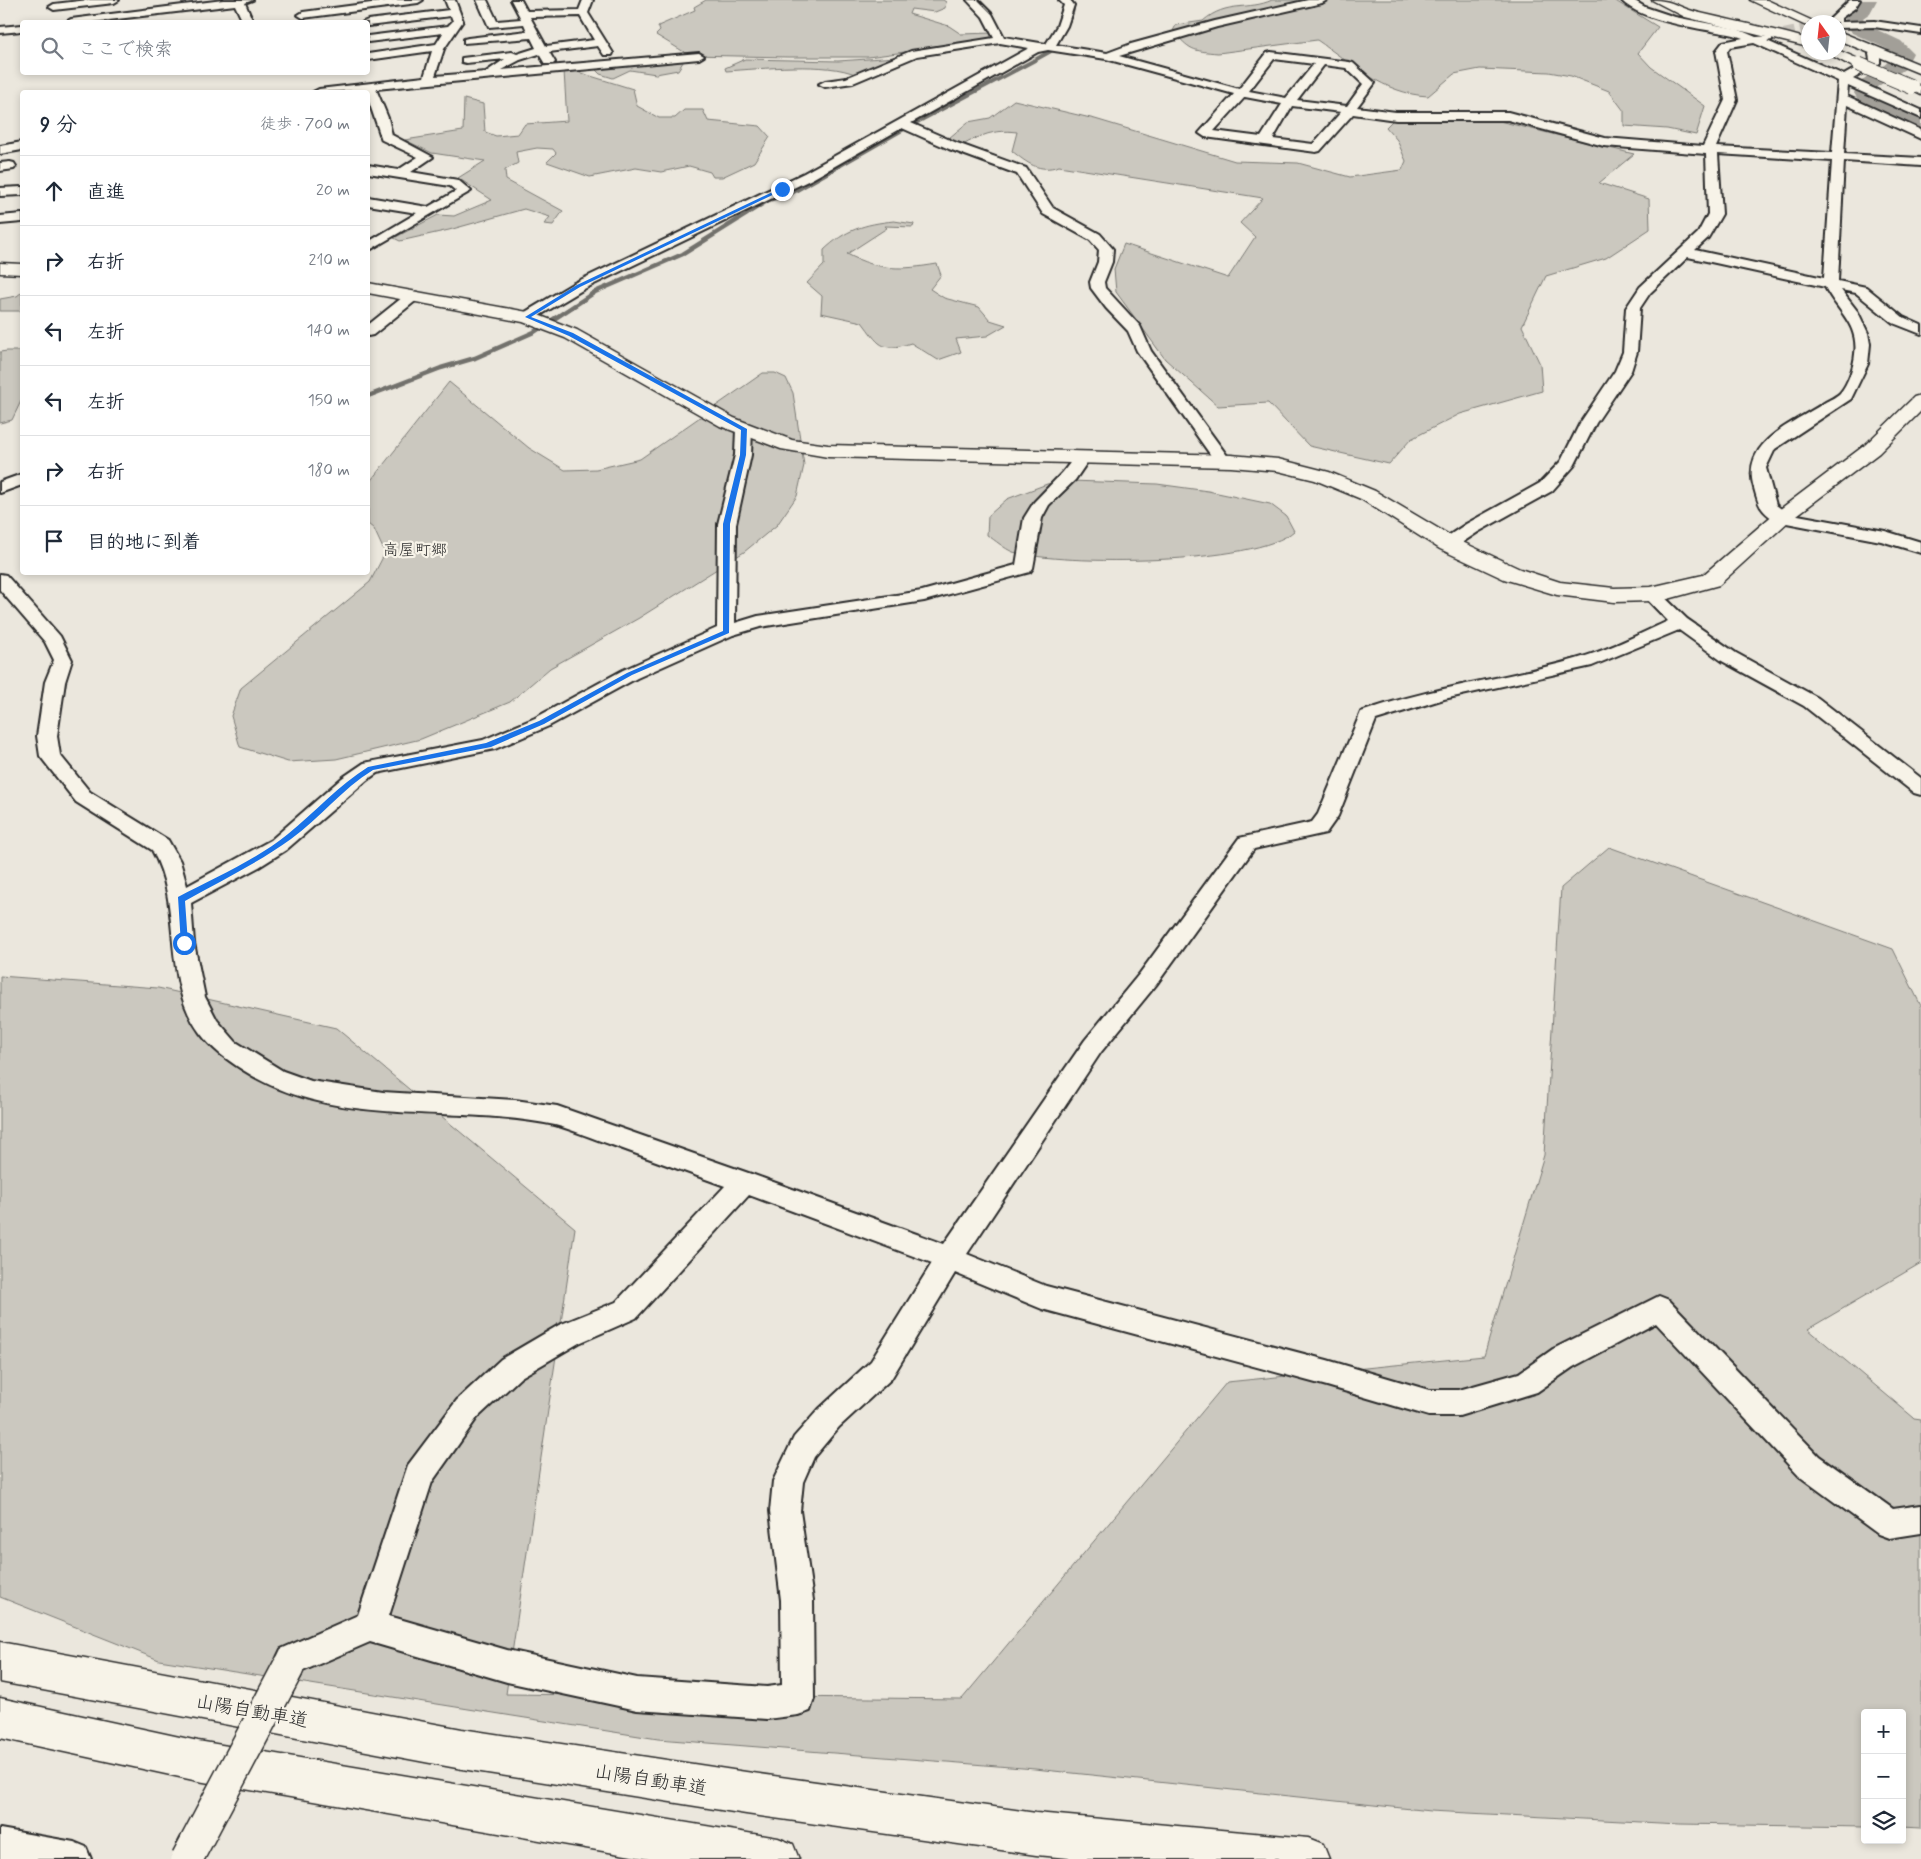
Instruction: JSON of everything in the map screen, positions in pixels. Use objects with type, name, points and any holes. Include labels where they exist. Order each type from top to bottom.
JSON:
[{"type":"main road","points":[[1658,0],[1689,14],[1771,32],[1801,42]]},
{"type":"main road","points":[[1756,0],[1801,24]]},
{"type":"main road","points":[[1846,32],[1876,51],[1918,69]]},
{"type":"main road","points":[[1846,59],[1916,89]]},
{"type":"main road","points":[[0,268],[20,269]]},
{"type":"main road","points":[[370,288],[527,317],[571,334],[727,422],[788,445],[828,451],[1223,461],[1278,465],[1322,476],[1368,495],[1448,544],[1512,574],[1557,588],[1614,595],[1668,592],[1711,580],[1782,517],[1872,449],[1888,431],[1921,401]]},
{"type":"main road","name":"山陽自動車道","points":[[0,1662],[462,1749],[746,1793],[1036,1834],[1308,1859]]},
{"type":"main road","points":[[0,1718],[198,1761],[442,1804],[778,1859]]},
{"type":"street","points":[[55,7],[114,0]]},
{"type":"street","points":[[82,20],[166,5],[182,8],[244,0],[248,20]]},
{"type":"street","points":[[304,15],[418,0]]},
{"type":"street","points":[[429,80],[426,67],[458,21],[450,0]]},
{"type":"street","points":[[482,0],[493,25],[525,18],[583,14]]},
{"type":"street","points":[[516,0],[553,70]]},
{"type":"street","points":[[583,14],[588,0]]},
{"type":"street","points":[[972,0],[988,16],[1000,40]]},
{"type":"street","points":[[1049,47],[1062,26],[1068,5],[1064,0]]},
{"type":"street","points":[[1109,56],[1135,46],[1207,26],[1322,0]]},
{"type":"street","points":[[1626,0],[1641,9],[1673,20],[1738,32],[1921,114]]},
{"type":"street","points":[[1837,15],[1852,6],[1855,0]]},
{"type":"street","points":[[182,8],[186,20]]},
{"type":"street","points":[[370,23],[455,12]]},
{"type":"street","points":[[583,14],[614,64]]},
{"type":"street","points":[[1846,26],[1863,24],[1921,31]]},
{"type":"street","points":[[0,30],[20,28]]},
{"type":"street","points":[[370,39],[451,29]]},
{"type":"street","points":[[468,41],[534,34]]},
{"type":"street","points":[[1448,544],[1546,487],[1568,463],[1588,423],[1624,371],[1630,352],[1633,308],[1645,290],[1703,235],[1715,214],[1709,145],[1731,100],[1722,51],[1727,44],[1768,38]]},
{"type":"street","points":[[825,84],[849,81],[899,58],[915,53],[1000,40],[1109,56],[1242,93],[1349,111],[1414,117],[1508,116],[1604,142],[1633,146],[1921,162]]},
{"type":"street","points":[[486,75],[499,65],[542,49],[601,42]]},
{"type":"street","points":[[370,57],[441,47]]},
{"type":"street","points":[[527,317],[579,286],[800,180],[1035,49],[1049,47]]},
{"type":"street","points":[[1844,80],[1876,62],[1874,54],[1876,51]]},
{"type":"street","points":[[1271,55],[1322,61],[1349,65],[1369,83],[1349,111],[1316,148],[1205,133],[1242,93],[1271,55]]},
{"type":"street","points":[[466,60],[520,56]]},
{"type":"street","points":[[365,75],[334,79],[339,90],[699,56]]},
{"type":"street","points":[[1265,141],[1288,102],[1322,61]]},
{"type":"street","points":[[1844,80],[1831,283],[1834,294],[1851,311],[1861,330],[1864,349],[1853,384],[1846,396],[1768,446],[1758,468],[1760,485],[1768,508],[1782,517],[1885,536],[1921,548]]},
{"type":"street","points":[[369,86],[382,118],[386,137],[427,157],[400,174]]},
{"type":"street","points":[[1842,98],[1921,135]]},
{"type":"street","points":[[903,124],[953,146],[1022,171],[1030,181],[1035,194],[1048,210],[1095,237],[1106,249],[1105,262],[1097,282],[1098,288],[1111,305],[1135,329],[1144,351],[1223,461]]},
{"type":"street","points":[[0,150],[20,146]]},
{"type":"street","points":[[370,169],[454,183],[466,192],[429,211],[370,246]]},
{"type":"street","points":[[0,192],[20,191]]},
{"type":"street","points":[[370,200],[429,211]]},
{"type":"street","points":[[0,220],[20,218]]},
{"type":"street","points":[[370,236],[382,239]]},
{"type":"street","points":[[1684,252],[1865,292],[1880,307],[1898,320],[1921,330]]},
{"type":"street","points":[[370,330],[413,296]]},
{"type":"street","points":[[726,632],[726,524],[743,455],[744,429]]},
{"type":"street","points":[[180,899],[290,837],[357,777],[371,768],[488,745],[542,722],[630,674],[726,632],[758,622],[924,596],[1024,568],[1033,518],[1042,502],[1069,476],[1082,458]]},
{"type":"street","points":[[0,488],[20,480]]},
{"type":"street","points":[[0,579],[53,640],[63,660],[55,682],[47,736],[50,756],[83,796],[160,845],[169,861],[180,899],[184,943],[193,997],[208,1026],[227,1048],[274,1078],[310,1090],[383,1102],[515,1110],[557,1116],[746,1182],[949,1259],[1042,1297],[1327,1373],[1429,1403],[1459,1403],[1528,1383],[1563,1358],[1660,1308],[1809,1466],[1889,1524],[1921,1519]]},
{"type":"street","points":[[1651,594],[1680,623],[1729,657],[1811,702],[1921,788]]},
{"type":"street","points":[[187,1859],[292,1660],[370,1626],[507,1666],[637,1694],[767,1703],[798,1699],[797,1600],[785,1511],[788,1480],[804,1447],[829,1418],[881,1370],[949,1259],[1092,1046],[1148,979],[1247,843],[1319,828],[1328,816],[1368,716],[1401,703],[1468,686],[1572,666],[1622,650],[1680,623]]},
{"type":"street","points":[[370,1626],[419,1475],[467,1409],[511,1368],[568,1334],[626,1310],[746,1182]]},
{"type":"street","points":[[0,1846],[74,1859]]},
{"type":"shaded area","points":[[706,0],[943,0],[946,2],[945,8],[935,12],[911,9],[909,14],[949,26],[961,34],[992,33],[992,40],[868,57],[788,57],[689,55],[656,35],[660,31],[658,26],[695,10],[694,7]]},
{"type":"shaded area","points":[[1272,0],[1614,0],[1658,27],[1638,53],[1651,67],[1705,106],[1696,135],[1667,129],[1624,126],[1624,111],[1609,91],[1571,76],[1549,72],[1480,69],[1454,74],[1428,96],[1397,90],[1383,84],[1356,68],[1317,40],[1218,53],[1192,48],[1173,31],[1176,25],[1203,21],[1221,10],[1255,5]]},
{"type":"shaded area","points":[[897,57],[857,75],[829,68],[811,67],[726,71],[725,68],[745,59],[838,61]]},
{"type":"shaded area","points":[[685,59],[678,70],[656,74],[630,70],[613,78],[600,74],[594,68]]},
{"type":"shaded area","points":[[571,70],[633,89],[637,106],[659,118],[675,118],[684,110],[703,110],[708,121],[760,126],[770,137],[754,162],[722,177],[713,177],[710,172],[689,166],[661,172],[636,168],[590,177],[547,162],[556,153],[553,149],[537,148],[516,152],[518,163],[505,170],[506,180],[563,211],[553,225],[544,224],[550,217],[524,209],[449,230],[400,241],[394,238],[438,215],[454,216],[492,200],[458,178],[485,161],[432,153],[405,140],[463,131],[464,99],[483,104],[485,132],[496,136],[518,134],[525,124],[567,121],[564,71]]},
{"type":"shaded area","points":[[1014,100],[1095,119],[1235,161],[1298,163],[1350,177],[1402,170],[1406,161],[1397,140],[1386,127],[1394,119],[1491,119],[1634,154],[1599,183],[1649,199],[1650,229],[1606,258],[1546,276],[1522,326],[1540,364],[1542,391],[1460,414],[1411,439],[1389,464],[1309,446],[1268,403],[1218,406],[1165,359],[1116,292],[1114,269],[1124,244],[1228,278],[1255,237],[1240,223],[1263,198],[1059,166],[1045,168],[1034,166],[1012,151],[1017,132],[994,132],[961,146],[949,138],[968,122],[990,118]]},
{"type":"shaded area","points":[[894,221],[914,224],[913,227],[885,226],[887,228],[847,254],[870,264],[891,268],[937,264],[941,275],[930,289],[944,298],[979,307],[990,320],[1006,325],[987,336],[956,339],[961,352],[938,360],[911,343],[886,347],[872,336],[862,322],[821,313],[822,296],[807,283],[824,265],[824,250],[840,237],[856,229]]},
{"type":"shaded area","points":[[20,294],[20,311],[0,311],[0,299],[17,296]]},
{"type":"shaded area","points":[[20,351],[20,403],[12,420],[0,423],[0,352]]},
{"type":"shaded area","points":[[763,373],[775,373],[786,378],[793,393],[804,465],[797,496],[777,525],[744,552],[639,618],[550,668],[510,702],[421,739],[336,759],[288,762],[240,747],[231,716],[241,688],[370,582],[385,553],[374,529],[370,526],[370,481],[449,382],[529,448],[565,470],[596,469],[640,459]]},
{"type":"shaded area","points":[[1071,481],[1157,484],[1208,491],[1270,504],[1286,516],[1294,531],[1273,542],[1242,551],[1158,560],[1038,557],[1013,552],[987,535],[988,516],[1007,499],[1047,484]]},
{"type":"shaded area","points":[[1609,847],[1893,949],[1921,1006],[1921,1263],[1808,1329],[1914,1418],[1921,1419],[1921,1828],[1906,1827],[1906,1709],[1861,1709],[1861,1827],[1679,1824],[1430,1811],[1035,1769],[658,1739],[159,1660],[0,1597],[0,976],[158,988],[336,1028],[575,1228],[506,1694],[962,1699],[1227,1382],[1484,1356],[1544,1155],[1561,888]]},
{"type":"waterway","points":[[1066,26],[1073,10],[1070,0]]},
{"type":"waterway","points":[[1868,0],[1863,9],[1853,16],[1859,29],[1894,45],[1903,53],[1898,65],[1868,84],[1864,93],[1867,99],[1921,124]]},
{"type":"waterway","points":[[745,215],[769,200],[790,194],[904,129],[1033,61],[1051,51],[1056,44]]},
{"type":"waterway","points":[[370,395],[441,368],[475,358],[534,332],[595,292],[683,254],[747,214]]},
{"type":"tunnel","points":[[1768,38],[1801,31]]},
{"type":"district","name":"高屋町郷","points":[[415,549]]},
{"type":"route","points":[[184,943],[180,899],[290,837],[357,777],[371,768],[488,745],[542,722],[630,674],[726,632],[726,524],[743,455],[744,429],[727,422],[571,334],[527,317],[579,286],[782,189]]}]
